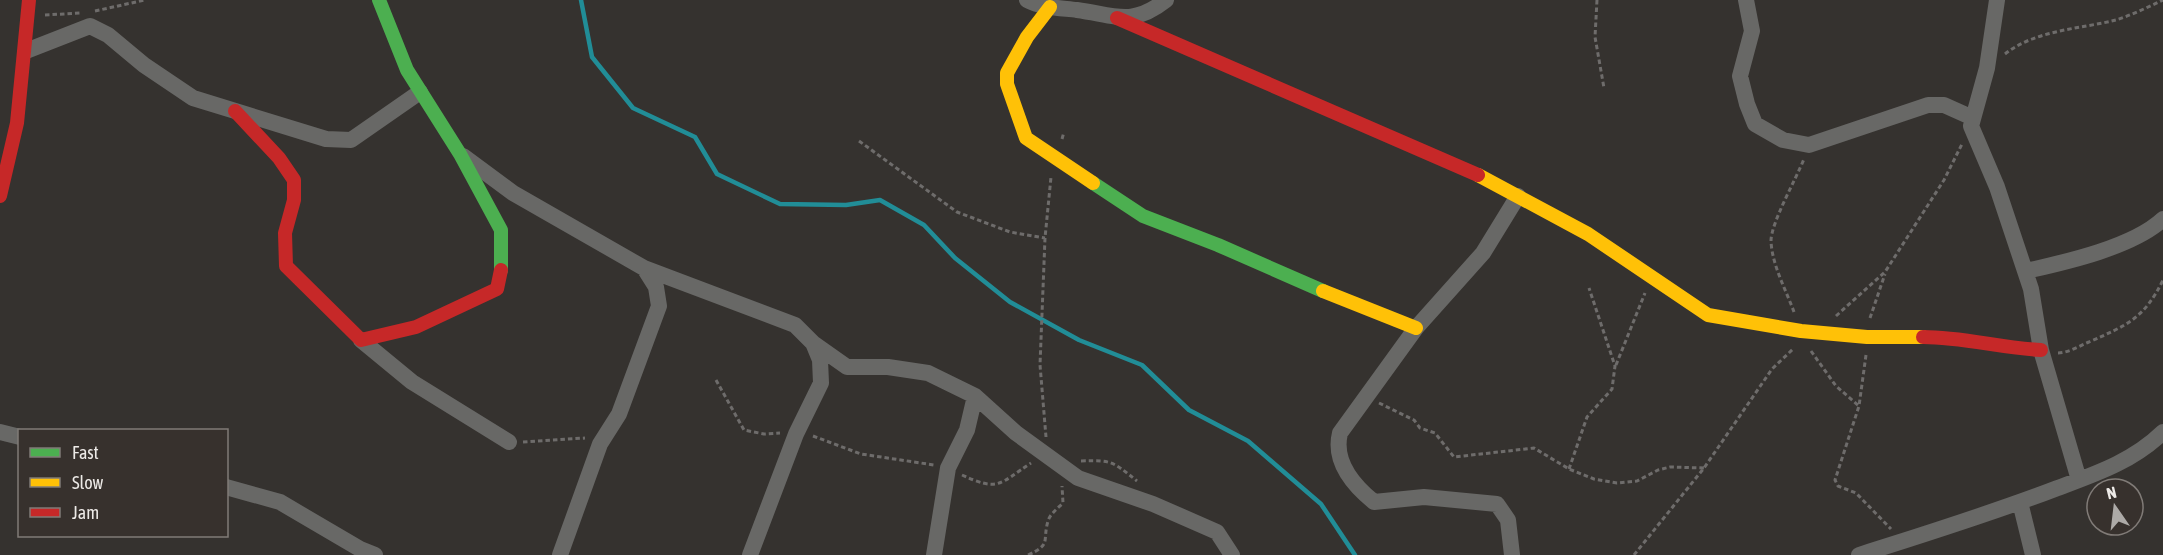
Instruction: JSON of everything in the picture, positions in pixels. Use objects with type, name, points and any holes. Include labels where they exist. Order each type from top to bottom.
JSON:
[{"type":"street","points":[[0,195],[12,158],[26,51],[29,0]]},
{"type":"street","points":[[361,340],[416,327],[497,289],[502,267],[501,230],[460,154],[407,69],[379,0]]},
{"type":"street","points":[[1027,0],[1050,7],[1117,18],[1134,17],[1155,9],[1166,0]]},
{"type":"street","points":[[1746,0],[1752,32],[1740,76],[1755,124],[1783,140],[1809,146],[1928,105],[1944,105],[1973,118]]},
{"type":"street","points":[[1997,0],[1987,68],[1971,126],[1996,187],[2026,272],[2036,309],[2041,350],[2079,480]]},
{"type":"street","points":[[1050,7],[1014,58],[1007,73],[1007,84],[1026,138],[1143,216],[1416,328]]},
{"type":"street","points":[[1117,18],[1476,174],[1588,234],[1708,315],[1801,331],[1867,337],[1948,337],[2007,348],[2041,350]]},
{"type":"street","points":[[26,51],[90,26],[108,35],[144,65],[193,98],[326,139],[351,140],[420,92]]},
{"type":"street","points":[[235,111],[279,158],[294,180],[294,200],[285,233],[286,266],[361,340],[412,382],[509,442]]},
{"type":"street","points":[[460,154],[513,193],[644,268],[795,325],[813,343],[847,367]]},
{"type":"street","points":[[1512,555],[1508,520],[1497,504],[1424,497],[1374,502],[1358,489],[1343,465],[1337,445],[1340,433],[1416,328],[1483,253],[1518,196]]},
{"type":"street","points":[[2026,272],[2078,258],[2151,231],[2163,219]]},
{"type":"street","points":[[560,555],[600,444],[619,414],[659,306],[656,287],[644,268]]},
{"type":"street","points":[[813,343],[820,360],[821,383]]},
{"type":"street","points":[[750,555],[796,434],[821,383],[831,373],[847,367],[888,367],[928,374],[975,396],[1016,433],[1078,478],[1153,504],[1217,532],[1232,555]]},
{"type":"street","points":[[934,555],[948,468],[967,430],[975,396]]},
{"type":"street","points":[[0,432],[18,436]]},
{"type":"street","points":[[1859,555],[2020,502],[2123,463],[2148,446],[2163,432]]},
{"type":"street","points":[[228,488],[280,502],[360,549],[375,555]]},
{"type":"street","points":[[2020,502],[2033,555]]},
{"type":"path","points":[[1597,0],[1595,37],[1604,87]]},
{"type":"path","points":[[1987,68],[2013,47],[2058,32],[2117,19],[2163,0]]},
{"type":"path","points":[[1028,555],[1041,549],[1046,543],[1047,522],[1063,503],[1063,490],[1051,458],[1043,416],[1040,365],[1048,189],[1064,132]]},
{"type":"path","points":[[859,141],[957,212],[1011,232],[1045,238]]},
{"type":"path","points":[[1809,146],[1799,174],[1777,218],[1771,239],[1776,265],[1804,341],[1825,373],[1859,406]]},
{"type":"path","points":[[1885,272],[1871,311],[1859,406],[1835,480],[1838,486],[1856,493],[1903,541]]},
{"type":"path","points":[[1569,469],[1587,417],[1612,389],[1615,366],[1651,278]]},
{"type":"path","points":[[2041,350],[2062,353],[2127,325],[2152,300],[2163,280]]},
{"type":"path","points":[[1589,288],[1615,366]]},
{"type":"path","points":[[716,380],[744,430],[764,434],[796,434],[824,438],[861,454],[948,468],[989,486],[997,485],[1032,462],[1051,458],[1107,460],[1115,463],[1144,487]]},
{"type":"path","points":[[1374,401],[1414,420],[1420,428],[1435,433],[1454,457],[1534,448],[1569,469],[1602,482],[1624,483],[1642,479],[1663,468],[1704,468]]},
{"type":"path","points":[[509,442],[606,437]]},
{"type":"waterway","points":[[581,0],[592,57],[633,108],[695,137],[717,174],[780,204],[846,205],[880,200],[924,225],[955,258],[1010,302],[1079,340],[1142,365],[1189,410],[1248,441],[1321,504],[1355,555]]},
{"type":"traffic: fast","points":[[379,0],[407,70],[460,154],[501,230],[501,270]]},
{"type":"traffic: fast","points":[[1093,183],[1143,216],[1218,245],[1323,291]]},
{"type":"traffic: slow","points":[[1050,7],[1027,37],[1007,73],[1007,84],[1026,138],[1093,183]]},
{"type":"traffic: slow","points":[[1478,175],[1588,234],[1708,315],[1801,331],[1867,337],[1923,337]]},
{"type":"traffic: slow","points":[[1323,291],[1416,328]]},
{"type":"traffic: jam","points":[[0,196],[17,123],[29,0]]},
{"type":"traffic: jam","points":[[1117,18],[1478,175]]},
{"type":"traffic: jam","points":[[235,111],[279,158],[294,180],[294,200],[285,233],[286,266],[361,340],[416,327],[497,289],[501,270]]},
{"type":"traffic: jam","points":[[1923,337],[2041,350]]}]
